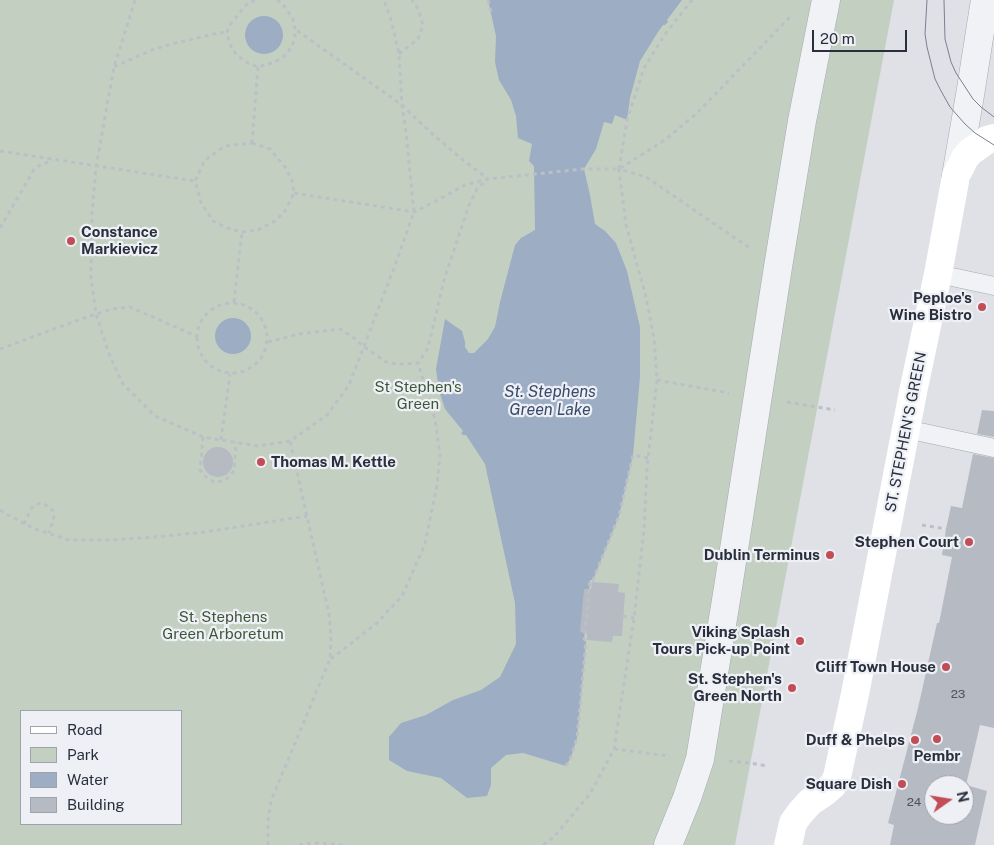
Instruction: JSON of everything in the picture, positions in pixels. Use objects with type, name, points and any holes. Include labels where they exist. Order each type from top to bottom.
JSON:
[{"type":"main road","points":[[956,176],[970,152],[987,140],[994,138]]},
{"type":"main road","name":"ST. STEPHEN'S GREEN","points":[[788,845],[793,823],[800,813],[810,802],[826,792],[833,785],[837,777],[956,176]]},
{"type":"street","points":[[668,845],[700,759],[802,121],[826,0]]},
{"type":"street","name":"ST. STEPHEN'S GREEN","points":[[956,176],[985,0]]},
{"type":"lane","points":[[938,274],[994,286]]},
{"type":"lane","points":[[906,429],[994,448]]},
{"type":"path","points":[[135,0],[114,67],[96,167],[92,214],[91,276],[96,314],[109,354],[123,384],[155,416],[203,437],[258,446],[290,441],[327,415],[349,385],[414,212],[402,105],[399,54],[384,0]]},
{"type":"path","points":[[254,0],[240,11],[230,25],[228,38],[238,56],[258,67],[275,62],[284,56],[291,48],[295,38],[296,29],[293,19],[277,0]]},
{"type":"path","points":[[399,54],[418,39],[423,26],[418,8],[412,0]]},
{"type":"path","points":[[488,0],[491,12]]},
{"type":"path","points":[[543,845],[554,837],[590,794],[614,749],[634,618],[657,380],[654,338],[646,294],[626,225],[620,169],[627,120],[644,68],[665,34],[692,0]]},
{"type":"path","points":[[620,169],[665,140],[696,114],[796,12]]},
{"type":"path","points":[[296,29],[402,105],[430,132],[488,179]]},
{"type":"path","points":[[114,67],[152,50],[171,44],[228,32]]},
{"type":"path","points":[[252,143],[258,67]]},
{"type":"path","points":[[252,143],[270,149],[285,167],[292,180],[294,193],[285,211],[275,221],[258,230],[242,232],[227,228],[213,221],[201,202],[195,181],[205,160],[225,146],[252,143]]},
{"type":"path","points":[[0,151],[55,161],[195,181]]},
{"type":"path","points":[[0,228],[35,168],[55,161]]},
{"type":"path","points":[[294,193],[414,212],[465,186],[488,179],[584,169],[620,169],[646,177],[778,268]]},
{"type":"path","points":[[418,363],[428,348],[444,280],[469,205],[477,189],[488,179]]},
{"type":"path","points":[[234,302],[242,232]]},
{"type":"path","points":[[234,302],[245,305],[255,311],[263,321],[268,342],[264,354],[252,365],[244,371],[230,374],[210,367],[198,349],[196,336],[203,316],[211,309],[222,304],[234,302]]},
{"type":"path","points":[[0,349],[96,314],[112,309],[130,307],[196,336]]},
{"type":"path","points":[[268,342],[299,334],[340,329],[388,363],[418,363]]},
{"type":"path","points":[[330,659],[376,624],[402,596],[425,544],[437,485],[440,455],[435,419],[418,363]]},
{"type":"path","points":[[221,440],[230,374]]},
{"type":"path","points":[[657,380],[665,382]]},
{"type":"path","points":[[818,407],[835,410]]},
{"type":"path","points":[[203,437],[200,470],[207,478],[214,482],[223,481],[234,471],[236,442]]},
{"type":"path","points":[[268,845],[268,821],[271,801],[330,659],[329,614],[290,441]]},
{"type":"path","points":[[566,766],[577,738],[590,580],[593,580],[619,516],[633,455],[649,458]]},
{"type":"path","points":[[24,524],[30,508],[35,504],[41,503],[50,507],[53,511],[54,517],[49,533]]},
{"type":"path","points":[[0,510],[24,524],[69,540],[112,540],[206,532],[307,516]]},
{"type":"path","points":[[922,525],[946,529]]},
{"type":"path","points":[[623,616],[634,618]]},
{"type":"path","points":[[299,845],[318,843],[343,845]]},
{"type":"green space","name":"St Stephen's Green","points":[[0,0],[894,0],[735,845],[0,845]]},
{"type":"water","name":"St. Stephens Green Lake","points":[[488,0],[682,0],[667,20],[668,22],[658,32],[640,61],[630,98],[627,120],[615,115],[612,124],[604,122],[596,149],[584,169],[595,224],[605,231],[616,243],[627,271],[640,327],[640,377],[633,455],[619,516],[593,580],[590,580],[577,738],[566,766],[523,753],[506,755],[491,768],[491,785],[487,796],[467,798],[441,778],[407,771],[389,760],[389,737],[401,723],[426,715],[453,700],[481,690],[500,677],[516,644],[515,603],[485,464],[466,435],[461,433],[463,431],[445,409],[439,391],[436,369],[445,319],[462,331],[465,347],[469,353],[474,353],[488,339],[495,327],[515,245],[521,238],[535,230],[534,166],[529,161],[532,144],[518,138],[516,116],[511,100],[499,80],[495,62],[496,36]]},
{"type":"water","points":[[264,16],[277,22],[283,35],[277,48],[264,54],[251,48],[245,35],[251,22]]},
{"type":"water","points":[[233,318],[240,319],[246,323],[250,329],[250,343],[246,349],[240,353],[233,354],[226,353],[220,349],[216,343],[215,336],[216,329],[220,323],[226,319]]},
{"type":"building","points":[[982,410],[994,411],[994,437],[977,434]]},
{"type":"building","points":[[218,447],[229,451],[233,462],[229,473],[218,477],[207,473],[203,462],[207,451]]},
{"type":"building","points":[[973,454],[994,458],[994,728],[980,725],[968,775],[924,775],[924,825],[974,825],[974,787],[987,791],[975,845],[890,845],[894,825],[888,823],[918,708],[937,623],[939,623],[952,557],[942,555],[951,506],[962,508]]},
{"type":"building","points":[[592,582],[619,584],[618,592],[625,593],[622,636],[613,636],[612,642],[587,640],[587,633],[580,632],[584,589],[591,589]]},
{"type":"tram line","points":[[927,0],[925,34],[935,79],[950,107],[965,124],[994,145]]},
{"type":"tram line","points":[[944,0],[945,39],[951,62],[973,99],[994,117]]},
{"type":"place","name":"Constance Markievicz","points":[[71,241]]},
{"type":"place","name":"Peploe's Wine Bistro","points":[[982,307]]},
{"type":"place","name":"Thomas M. Kettle","points":[[261,462]]},
{"type":"place","name":"Stephen Court","points":[[969,542]]},
{"type":"place","name":"Dublin Terminus","points":[[830,555]]},
{"type":"place","name":"Viking Splash Tours Pick-up Point","points":[[800,641]]},
{"type":"place","name":"Cliff Town House","points":[[946,667]]},
{"type":"place","name":"St. Stephen's Green North","points":[[792,688]]},
{"type":"place","name":"Pembr","points":[[937,739]]},
{"type":"place","name":"Duff & Phelps","points":[[915,740]]},
{"type":"place","name":"Square Dish","points":[[902,784]]},
{"type":"park label","name":"St. Stephens Green Arboretum","points":[[223,626]]}]
